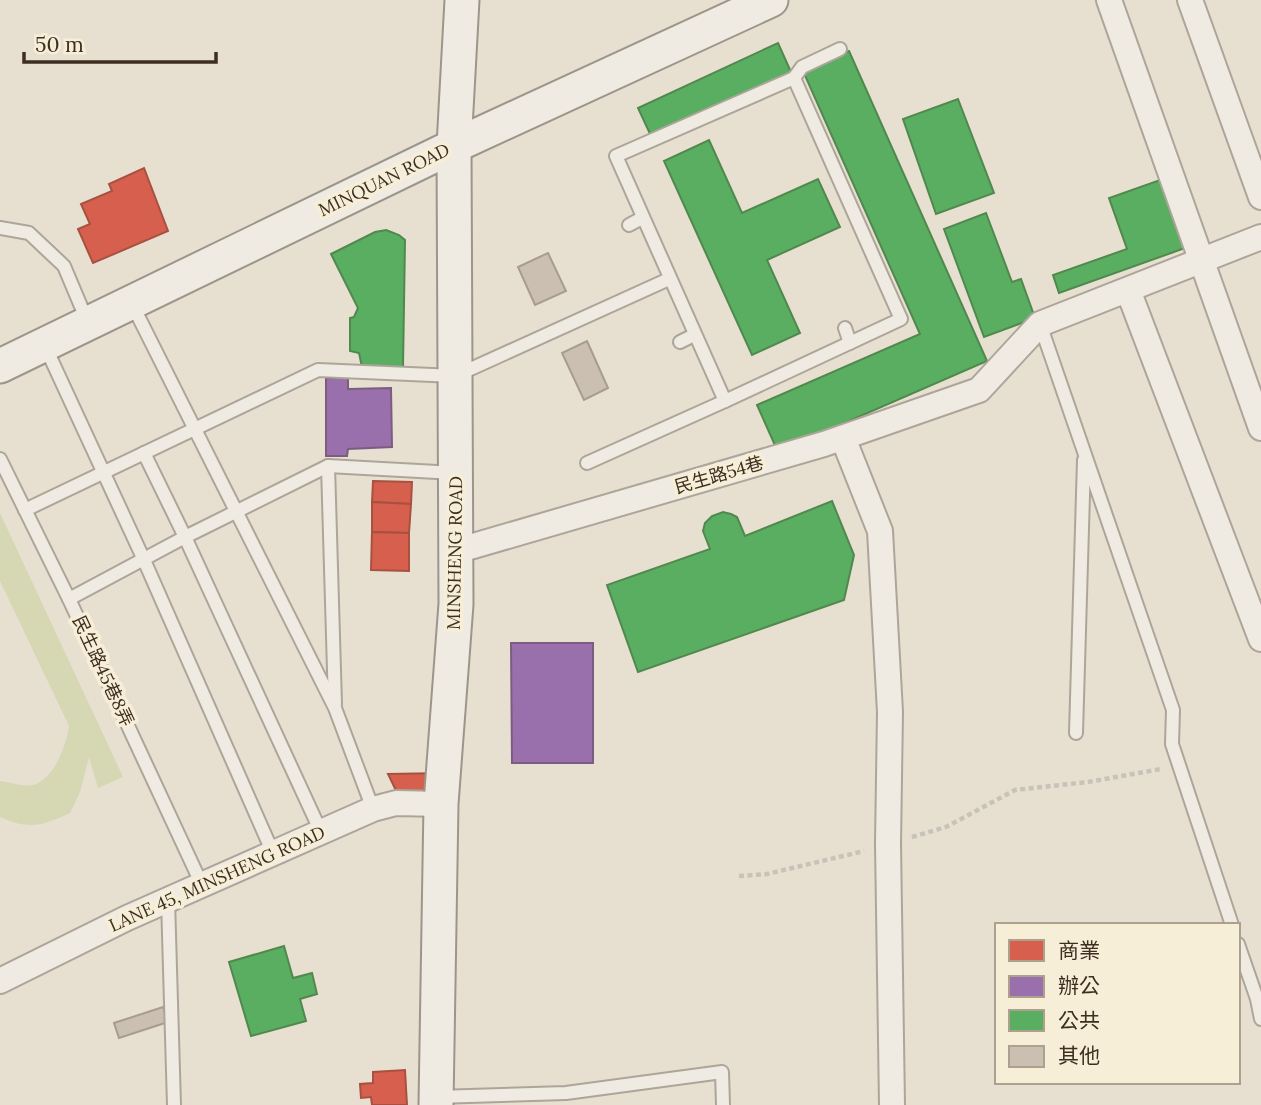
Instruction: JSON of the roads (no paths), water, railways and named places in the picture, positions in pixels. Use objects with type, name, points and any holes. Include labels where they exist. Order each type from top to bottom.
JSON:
[{"type":"main road","name":"MINSHENG ROAD","points":[[436,1101],[440,804],[456,604],[454,146],[462,0]]},
{"type":"main road","name":"MINQUAN ROAD","points":[[0,366],[454,146],[771,0]]},
{"type":"street","points":[[1109,0],[1261,428]]},
{"type":"street","points":[[1190,0],[1261,197]]},
{"type":"street","points":[[1040,324],[1261,237]]},
{"type":"street","points":[[1128,289],[1261,639]]},
{"type":"street","name":"民生路54巷","points":[[456,551],[843,438],[979,390],[1040,324]]},
{"type":"street","points":[[843,438],[880,531],[890,712],[888,844],[892,1105]]},
{"type":"street","name":"LANE 45, MINSHENG ROAD","points":[[0,981],[168,900],[373,809],[396,803],[440,804]]},
{"type":"lane","points":[[724,401],[616,156],[735,107],[794,78],[802,67],[840,49]]},
{"type":"lane","points":[[587,463],[901,319],[794,78]]},
{"type":"lane","points":[[629,225],[642,218]]},
{"type":"lane","points":[[0,228],[29,233],[64,266],[88,323]]},
{"type":"lane","points":[[25,510],[318,370],[455,376],[669,279]]},
{"type":"lane","points":[[131,302],[335,708],[373,809]]},
{"type":"lane","points":[[1040,324],[1173,710],[1172,744],[1231,923]]},
{"type":"lane","points":[[845,328],[850,343]]},
{"type":"lane","points":[[680,342],[694,335]]},
{"type":"lane","points":[[44,345],[144,560],[273,853]]},
{"type":"lane","points":[[1076,733],[1084,452]]},
{"type":"lane","points":[[144,453],[186,537],[321,832]]},
{"type":"lane","name":"民生路45巷8弄","points":[[0,459],[69,598],[202,885]]},
{"type":"lane","points":[[328,466],[335,708]]},
{"type":"lane","points":[[69,598],[328,466],[456,473]]},
{"type":"lane","points":[[168,900],[174,1105]]},
{"type":"lane","points":[[1240,951],[1261,1019]]},
{"type":"lane","points":[[436,1101],[566,1093],[722,1072],[723,1105]]}]
